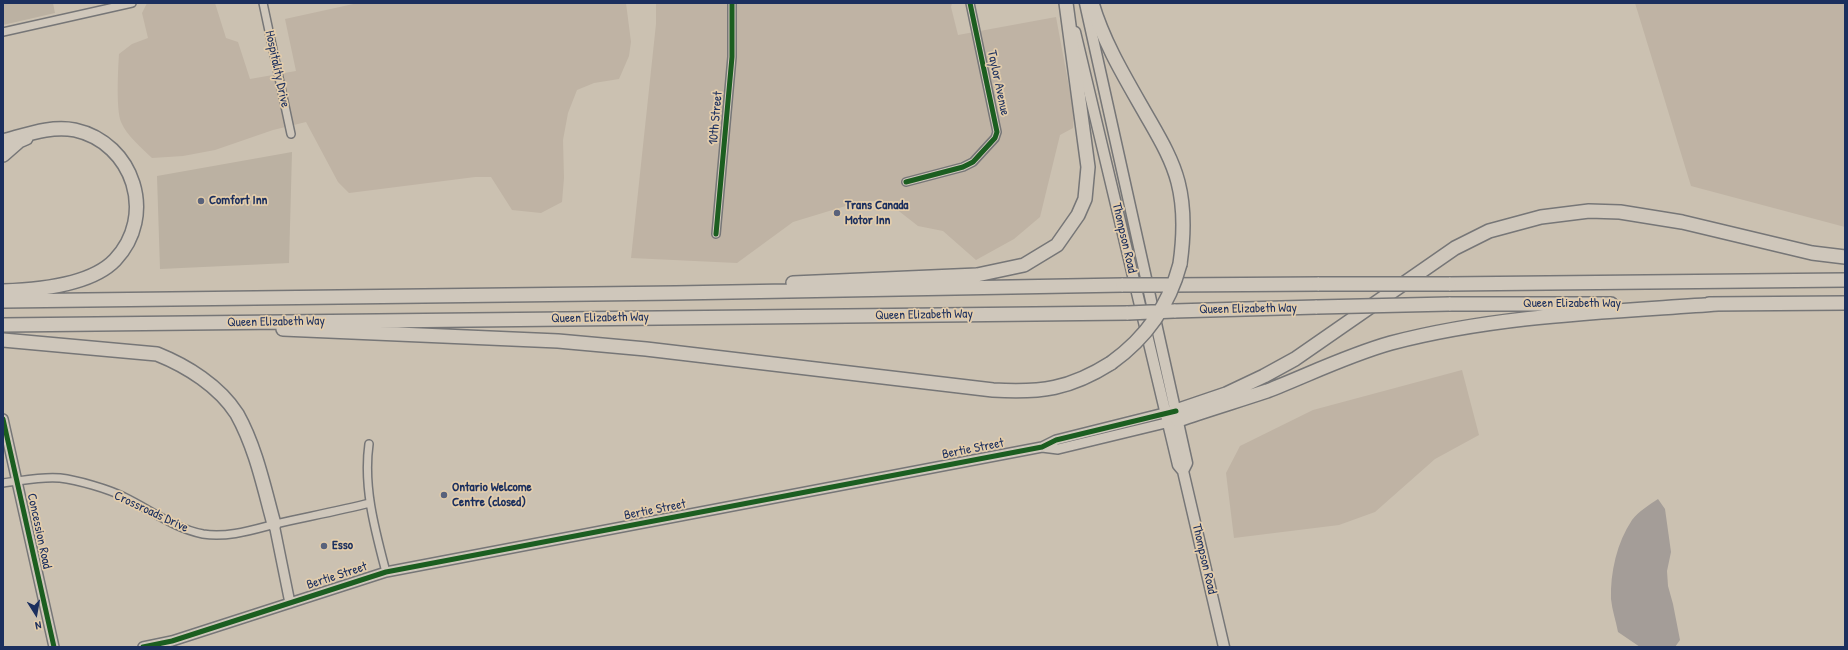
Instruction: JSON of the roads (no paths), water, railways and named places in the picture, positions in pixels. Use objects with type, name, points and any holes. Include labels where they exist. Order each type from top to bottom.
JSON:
[{"type":"highway","points":[[676,294],[750,284],[977,274],[1024,265],[1057,245],[1081,210],[1085,199],[1088,167],[1067,3]]},
{"type":"highway","points":[[189,323],[305,331],[395,333],[558,341],[646,349],[1020,392],[1047,390],[1069,384],[1091,376],[1111,363],[1124,354],[1145,334],[1161,312],[1174,284],[1180,264],[1184,234],[1181,195],[1176,174],[1163,145],[1118,66],[1104,36],[1092,3]]},
{"type":"highway","points":[[3,141],[57,129],[75,130],[92,137],[122,159],[131,175],[136,196],[136,214],[133,230],[127,243],[115,260],[100,271],[65,284],[11,294]]},
{"type":"highway","points":[[3,156],[19,141],[38,132]]},
{"type":"highway","points":[[1172,417],[1264,376],[1295,358],[1455,248],[1489,231],[1541,217],[1589,211],[1620,212],[1682,222],[1812,253],[1845,257]]},
{"type":"highway","name":"Queen Elizabeth Way","points":[[3,301],[11,294],[676,294],[1123,285],[1449,284],[1845,280]]},
{"type":"highway","name":"Queen Elizabeth Way","points":[[3,325],[1128,313],[1449,304],[1845,303]]},
{"type":"highway","points":[[1172,417],[1266,391],[1338,362],[1389,344],[1456,328],[1529,318],[1718,304]]},
{"type":"highway","points":[[3,340],[157,354],[179,363],[217,392],[236,414],[251,445],[274,524]]},
{"type":"main road","name":"Thompson Road","points":[[1067,3],[1172,417],[1187,463],[1183,471],[1224,647]]},
{"type":"main road","name":"Thompson Road","points":[[1085,3],[1172,417]]},
{"type":"street","points":[[3,32],[132,3]]},
{"type":"street","name":"Hospitality Drive","points":[[263,3],[291,134]]},
{"type":"street","name":"10th Street","points":[[716,234],[732,57],[732,3]]},
{"type":"street","name":"Taylor Avenue","points":[[906,182],[963,168],[973,162],[995,138],[997,132],[970,3]]},
{"type":"street","name":"Bertie Street","points":[[143,647],[172,641],[386,572],[1042,447],[1056,440],[1172,417]]},
{"type":"street","name":"Concession Road","points":[[3,419],[54,647]]},
{"type":"street","points":[[369,444],[367,458],[370,503],[386,572]]},
{"type":"street","name":"Crossroads Drive","points":[[3,483],[60,478],[124,496],[155,516],[184,529],[205,534],[219,535],[238,533],[370,503]]},
{"type":"street","points":[[274,524],[290,602]]},
{"type":"place","name":"Comfort Inn","points":[[201,201]]},
{"type":"place","name":"Trans Canada Motor Inn","points":[[837,213]]},
{"type":"place","name":"Ontario Welcome Centre (closed)","points":[[444,495]]},
{"type":"place","name":"Esso","points":[[324,546]]}]
